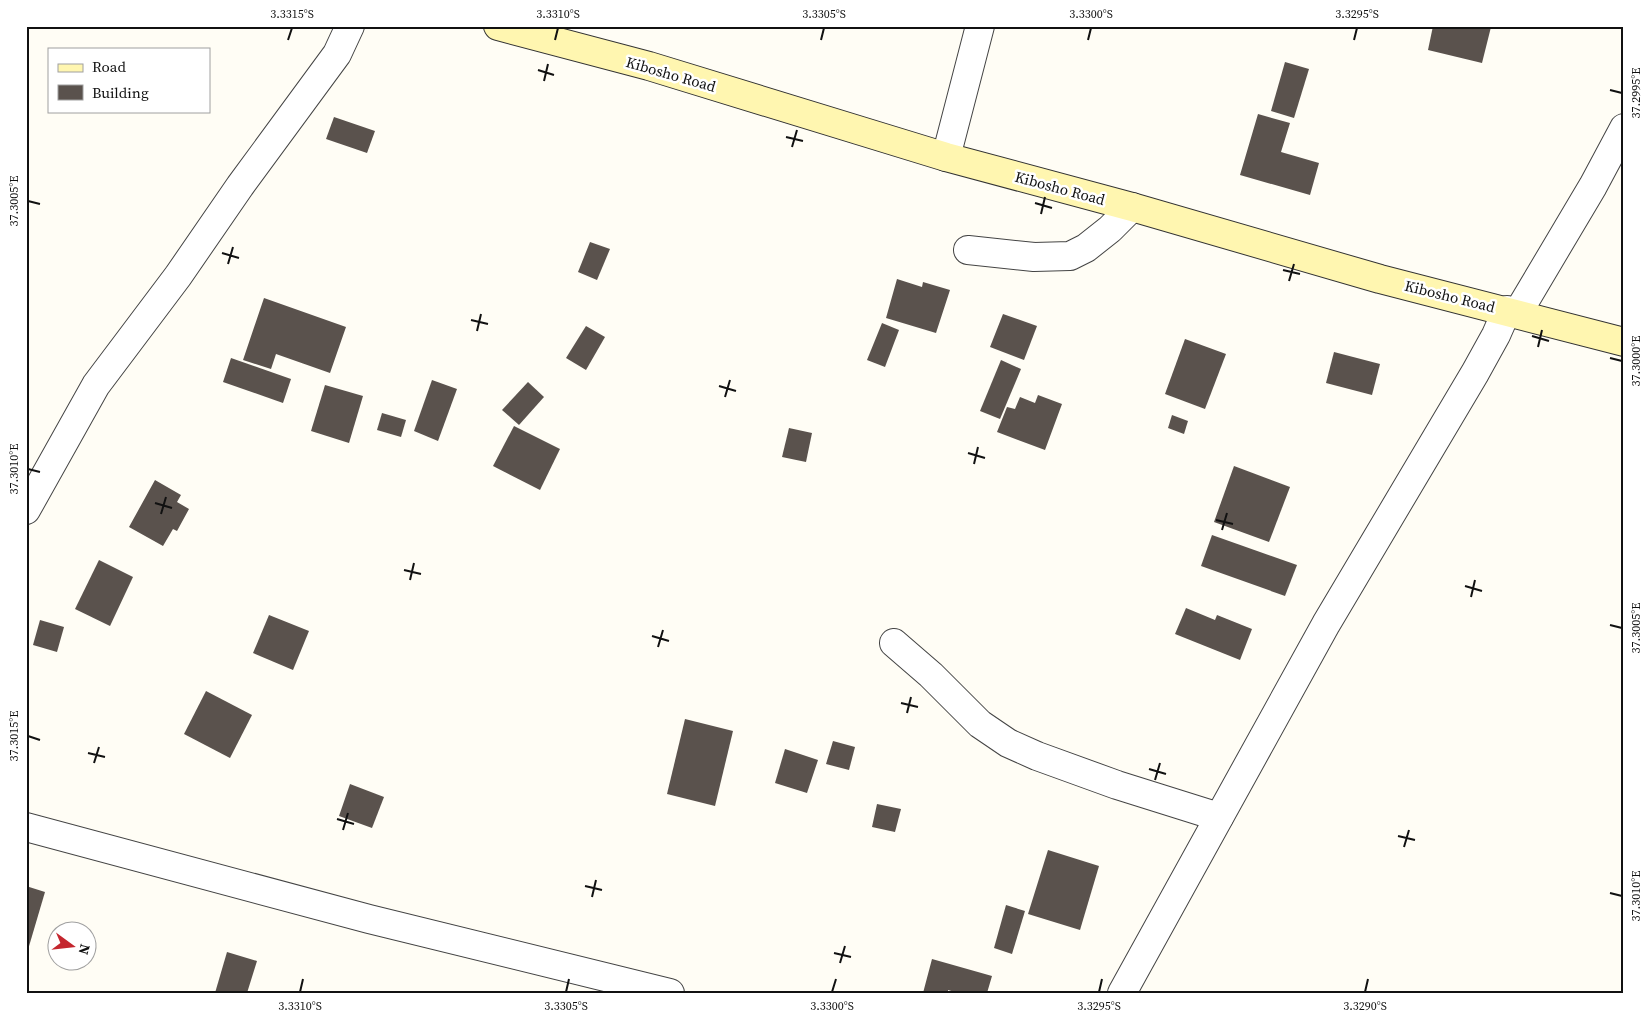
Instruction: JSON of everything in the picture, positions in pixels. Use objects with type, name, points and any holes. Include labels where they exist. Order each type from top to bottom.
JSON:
[{"type":"street","points":[[26,510],[96,385],[178,276],[240,186],[337,54],[350,26]]},
{"type":"street","name":"Kibosho Road","points":[[498,26],[649,66],[946,157],[1132,207],[1380,279],[1624,342]]},
{"type":"street","points":[[946,157],[980,26]]},
{"type":"street","points":[[1122,993],[1326,624],[1496,335],[1593,186],[1624,128]]},
{"type":"street","points":[[968,250],[1034,256],[1070,256],[1086,248],[1110,229],[1132,207]]},
{"type":"street","points":[[894,643],[931,674],[980,724],[1008,743],[1037,756],[1117,785],[1219,817]]},
{"type":"street","points":[[26,827],[369,918],[670,993]]},
{"type":"building","points":[[1433,26],[1491,27],[1482,63],[1428,50]]},
{"type":"building","points":[[1285,62],[1309,69],[1294,118],[1271,111]]},
{"type":"building","points":[[1258,114],[1290,123],[1281,152],[1319,163],[1310,195],[1240,175]]},
{"type":"building","points":[[334,117],[375,131],[367,153],[326,139]]},
{"type":"building","points":[[590,242],[610,249],[597,280],[578,272]]},
{"type":"building","points":[[897,279],[922,287],[923,282],[950,290],[936,333],[886,318]]},
{"type":"building","points":[[264,298],[346,327],[330,373],[276,354],[271,369],[243,360]]},
{"type":"building","points":[[1003,314],[1037,326],[1024,360],[990,347]]},
{"type":"building","points":[[882,323],[899,330],[885,367],[867,360]]},
{"type":"building","points":[[586,326],[605,337],[586,370],[566,358]]},
{"type":"building","points":[[1185,339],[1226,354],[1205,409],[1165,394]]},
{"type":"building","points":[[1334,352],[1380,364],[1372,395],[1326,383]]},
{"type":"building","points":[[231,358],[291,379],[283,403],[223,382]]},
{"type":"building","points":[[1001,360],[1021,369],[1000,419],[980,411]]},
{"type":"building","points":[[432,380],[457,389],[438,441],[414,431]]},
{"type":"building","points":[[528,382],[544,397],[519,425],[502,410]]},
{"type":"building","points":[[325,385],[363,396],[349,443],[311,431]]},
{"type":"building","points":[[1038,395],[1062,404],[1045,450],[997,432],[1007,407],[1015,409],[1020,397],[1035,403]]},
{"type":"building","points":[[382,413],[406,420],[401,437],[377,430]]},
{"type":"building","points":[[1172,415],[1188,421],[1184,434],[1168,428]]},
{"type":"building","points":[[514,426],[560,449],[540,490],[493,466]]},
{"type":"building","points":[[789,428],[812,433],[806,462],[782,457]]},
{"type":"building","points":[[1234,466],[1290,487],[1269,542],[1214,522]]},
{"type":"building","points":[[155,480],[181,495],[177,502],[189,509],[177,531],[173,529],[163,546],[129,527]]},
{"type":"building","points":[[1212,535],[1297,565],[1285,596],[1201,566]]},
{"type":"building","points":[[99,560],[133,577],[110,626],[75,609]]},
{"type":"building","points":[[1186,608],[1215,620],[1217,615],[1252,629],[1240,660],[1175,634]]},
{"type":"building","points":[[269,615],[309,631],[293,670],[253,653]]},
{"type":"building","points":[[40,620],[64,627],[57,652],[33,645]]},
{"type":"building","points":[[206,691],[252,715],[230,758],[184,734]]},
{"type":"building","points":[[685,719],[733,731],[715,806],[667,794]]},
{"type":"building","points":[[833,741],[855,747],[849,770],[826,764]]},
{"type":"building","points":[[785,749],[818,760],[807,793],[775,783]]},
{"type":"building","points":[[350,784],[384,797],[372,828],[339,816]]},
{"type":"building","points":[[877,804],[901,809],[895,832],[872,827]]},
{"type":"building","points":[[1048,850],[1099,866],[1080,930],[1028,914]]},
{"type":"building","points":[[26,886],[45,892],[27,953],[26,953]]},
{"type":"building","points":[[1006,905],[1025,911],[1012,954],[994,948]]},
{"type":"building","points":[[227,952],[257,961],[247,993],[215,993]]},
{"type":"building","points":[[932,959],[992,976],[987,993],[958,993],[948,990],[948,993],[923,993]]}]
